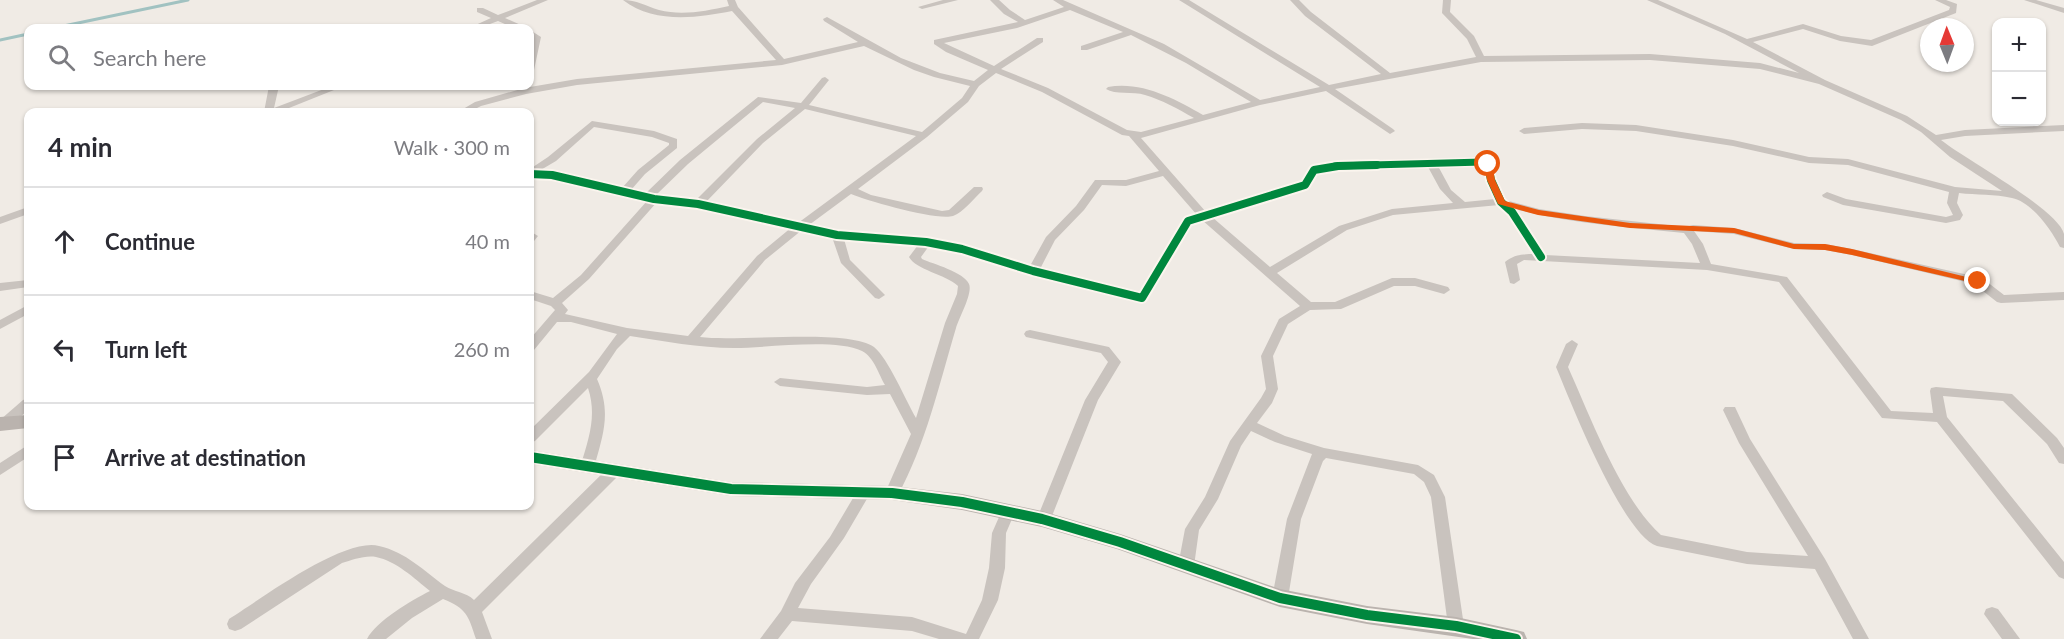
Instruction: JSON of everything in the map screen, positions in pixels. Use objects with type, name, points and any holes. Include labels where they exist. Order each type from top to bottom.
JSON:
[{"type":"street","points":[[484,24],[544,0]]},
{"type":"street","points":[[627,0],[648,10],[673,16],[704,14],[733,4],[782,62]]},
{"type":"street","points":[[922,7],[954,0]]},
{"type":"street","points":[[994,0],[1024,23]]},
{"type":"street","points":[[1057,0],[1070,8],[1130,33],[1223,81],[1259,103]]},
{"type":"street","points":[[1183,0],[1328,88],[1390,130]]},
{"type":"street","points":[[1294,0],[1308,14],[1390,77]]},
{"type":"street","points":[[1447,0],[1446,13],[1471,38],[1481,60]]},
{"type":"street","points":[[1747,41],[1803,26],[1840,38],[1872,43],[1953,11],[1954,6],[1939,0]]},
{"type":"street","points":[[2028,0],[2064,11]]},
{"type":"street","points":[[1655,1],[1747,41],[1822,82],[1904,118],[1954,155],[2019,195],[2048,220],[2064,244]]},
{"type":"street","points":[[1070,8],[992,32],[937,42],[949,50],[996,68],[1084,110],[1109,126],[1133,135],[1155,133],[1259,103],[1328,88],[1481,60],[1650,57],[1746,64],[1822,82]]},
{"type":"street","points":[[480,10],[509,24]]},
{"type":"street","points":[[827,20],[910,67],[976,84]]},
{"type":"street","points":[[1084,48],[1130,33]]},
{"type":"street","points":[[534,35],[537,37],[537,42],[534,54]]},
{"type":"street","points":[[1770,35],[1773,40],[1771,54]]},
{"type":"street","points":[[691,340],[761,258],[799,226],[849,189],[877,172],[924,135],[965,100],[976,84],[996,68],[1040,39]]},
{"type":"street","points":[[534,87],[782,62],[866,43]]},
{"type":"street","points":[[698,204],[760,141],[803,106],[825,80]]},
{"type":"street","points":[[1111,89],[1130,87],[1143,91],[1172,102],[1203,119]]},
{"type":"street","points":[[271,108],[273,90]]},
{"type":"street","points":[[281,108],[328,90]]},
{"type":"street","points":[[470,108],[519,90]]},
{"type":"street","points":[[555,303],[585,277],[684,162],[760,99],[803,106],[924,135]]},
{"type":"street","points":[[534,171],[552,159],[592,124],[654,134],[674,141],[674,146],[646,167],[631,181],[625,191]]},
{"type":"street","points":[[1524,131],[1582,126],[1636,128],[1733,143],[1809,160],[1848,162],[1955,190],[2019,195]]},
{"type":"street","points":[[1933,138],[1965,133],[2064,128]]},
{"type":"street","points":[[1133,135],[1203,215],[1308,306],[1336,306],[1392,282],[1415,282],[1444,290]]},
{"type":"street","points":[[534,174],[552,175],[651,198],[698,204],[837,235],[926,242],[995,258],[1033,271],[1142,298],[1188,221],[1305,185],[1314,170],[1338,166],[1483,162],[1488,164],[1491,180],[1501,202],[1512,212],[1541,257]]},
{"type":"street","points":[[1431,163],[1442,188],[1463,205]]},
{"type":"street","points":[[1033,271],[1050,239],[1080,208],[1099,182],[1126,183],[1165,172]]},
{"type":"street","points":[[849,189],[868,197],[942,214],[952,213],[978,189]]},
{"type":"street","points":[[1827,195],[1843,202],[1946,220],[1956,218],[1958,215],[1952,203],[1955,190]]},
{"type":"street","points":[[1268,273],[1343,228],[1392,212],[1501,202],[1538,212],[1584,219],[1687,230],[1693,228],[1734,231],[1794,246],[1825,247],[1852,252],[1978,281],[2001,299],[2064,296]]},
{"type":"street","points":[[0,221],[24,212]]},
{"type":"street","points":[[1687,230],[1697,244],[1707,267]]},
{"type":"street","points":[[837,235],[845,261],[879,295]]},
{"type":"street","points":[[892,493],[908,463],[953,316],[964,291],[964,285],[954,276],[917,261],[915,257],[926,242]]},
{"type":"street","points":[[1514,280],[1511,262],[1523,257],[1707,267],[1783,279],[1887,415],[1941,418]]},
{"type":"street","points":[[0,287],[24,284]]},
{"type":"street","points":[[534,297],[555,303],[562,310],[534,342]]},
{"type":"street","points":[[1186,566],[1192,529],[1211,499],[1235,444],[1250,425],[1272,389],[1267,356],[1283,322],[1301,313],[1308,306]]},
{"type":"street","points":[[0,325],[24,311]]},
{"type":"street","points":[[554,318],[571,318],[627,332],[713,344],[830,342],[864,347],[874,353],[917,433]]},
{"type":"street","points":[[534,434],[590,378],[614,343],[627,332]]},
{"type":"street","points":[[1030,334],[1105,350],[1115,362],[1092,400],[1043,521]]},
{"type":"street","points":[[1572,344],[1562,367],[1627,504],[1647,535],[1657,540],[1747,558],[1820,562]]},
{"type":"street","points":[[588,464],[599,426],[600,412],[600,400],[590,378]]},
{"type":"street","points":[[780,382],[867,391],[894,389]]},
{"type":"street","points":[[2064,459],[2052,441],[2007,397],[1936,391],[1941,418],[2064,573]]},
{"type":"street","points":[[2,424],[24,406]]},
{"type":"street","points":[[1730,410],[1744,440],[1820,562],[1861,639]]},
{"type":"street","points":[[2,424],[24,422]]},
{"type":"street","points":[[1250,425],[1280,439],[1324,453],[1418,470],[1429,479],[1438,497],[1456,626]]},
{"type":"street","points":[[0,470],[24,453]]},
{"type":"street","points":[[1280,597],[1294,519],[1317,458],[1324,453]]},
{"type":"street","points":[[534,457],[588,464],[614,471],[731,489],[892,493],[962,502],[1120,542],[1280,597],[1367,615],[1456,626],[1516,639]]},
{"type":"street","points":[[474,610],[614,471]]},
{"type":"street","points":[[768,639],[788,614],[792,601],[808,575],[831,546],[864,492]]},
{"type":"street","points":[[971,639],[990,600],[997,568],[999,533],[1008,512]]},
{"type":"street","points":[[235,624],[337,559],[357,552],[377,551],[408,565],[442,592],[465,601],[474,610],[484,639]]},
{"type":"street","points":[[375,639],[424,600],[442,592]]},
{"type":"street","points":[[788,614],[912,624],[961,639]]},
{"type":"street","points":[[1992,614],[2012,639]]},
{"type":"waterway","points":[[73,24],[188,0]]},
{"type":"waterway","points":[[0,40],[24,35]]},
{"type":"cycle path","points":[[534,174],[552,175],[654,199],[698,204],[837,235],[926,242],[962,249],[1033,271],[1142,298],[1188,221],[1305,185],[1314,170],[1338,166],[1483,162],[1488,164],[1491,180],[1501,202],[1512,212],[1541,257]]},
{"type":"cycle path","points":[[534,458],[731,489],[892,493],[962,502],[1042,519],[1120,542],[1280,598],[1367,615],[1456,626],[1516,639]]},
{"type":"route","points":[[1488,164],[1491,180],[1501,202],[1538,212],[1630,226],[1734,231],[1794,246],[1825,247],[1852,252],[1978,281]]}]
